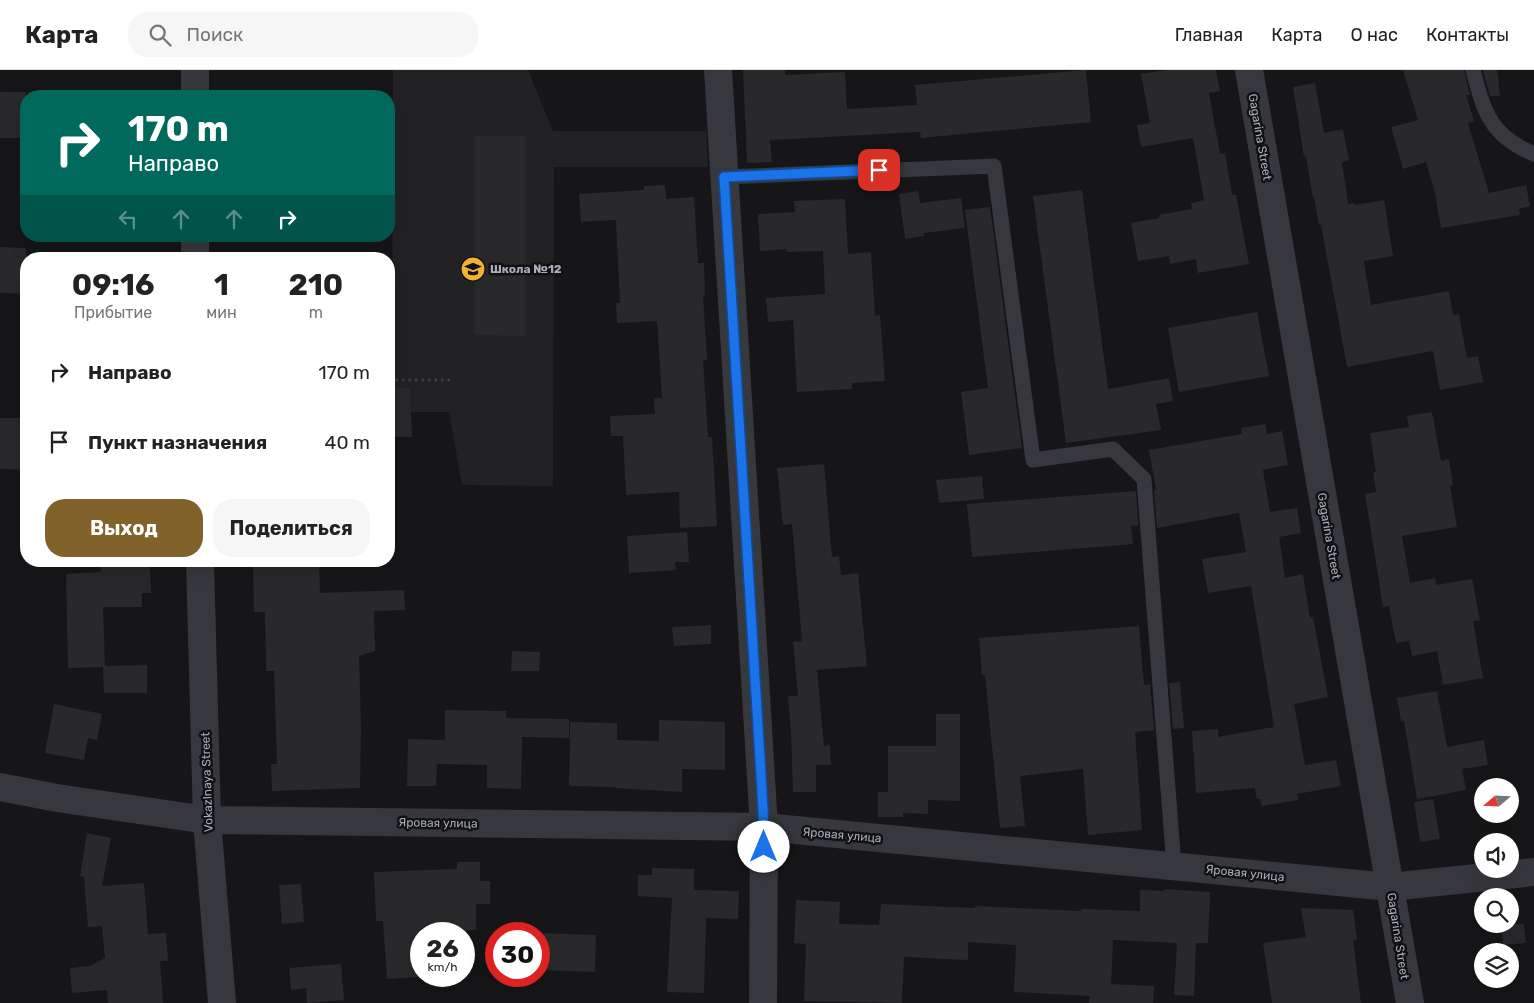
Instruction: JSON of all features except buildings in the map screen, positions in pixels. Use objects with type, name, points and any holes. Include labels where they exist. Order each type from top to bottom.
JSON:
[{"type":"street","points":[[195,90],[196,70]]},
{"type":"street","points":[[718,70],[764,827],[763,1003]]},
{"type":"street","name":"Gagarina Street","points":[[1248,70],[1410,1003]]},
{"type":"street","name":"Vokazlnaya Street","points":[[200,567],[207,820],[222,1003]]},
{"type":"street","name":"Яровая улица","points":[[0,787],[57,798],[207,820],[764,827],[1390,887],[1534,872]]},
{"type":"lane","points":[[1474,70],[1485,112],[1493,125],[1505,138],[1520,148],[1534,154]]},
{"type":"lane","points":[[724,177],[994,166],[1033,460],[1113,449],[1144,479],[1174,866]]},
{"type":"path","points":[[395,380],[451,380]]},
{"type":"shaded area","name":"Школа №12","points":[[393,70],[528,70],[553,131],[706,131],[708,167],[554,167],[553,486],[462,485],[449,412],[395,412],[395,252],[392,252],[392,242],[395,242],[395,90],[393,90]]},
{"type":"place","name":"Школа №12","points":[[473,269]]},
{"type":"route","points":[[764,847],[724,177],[879,170]]}]
